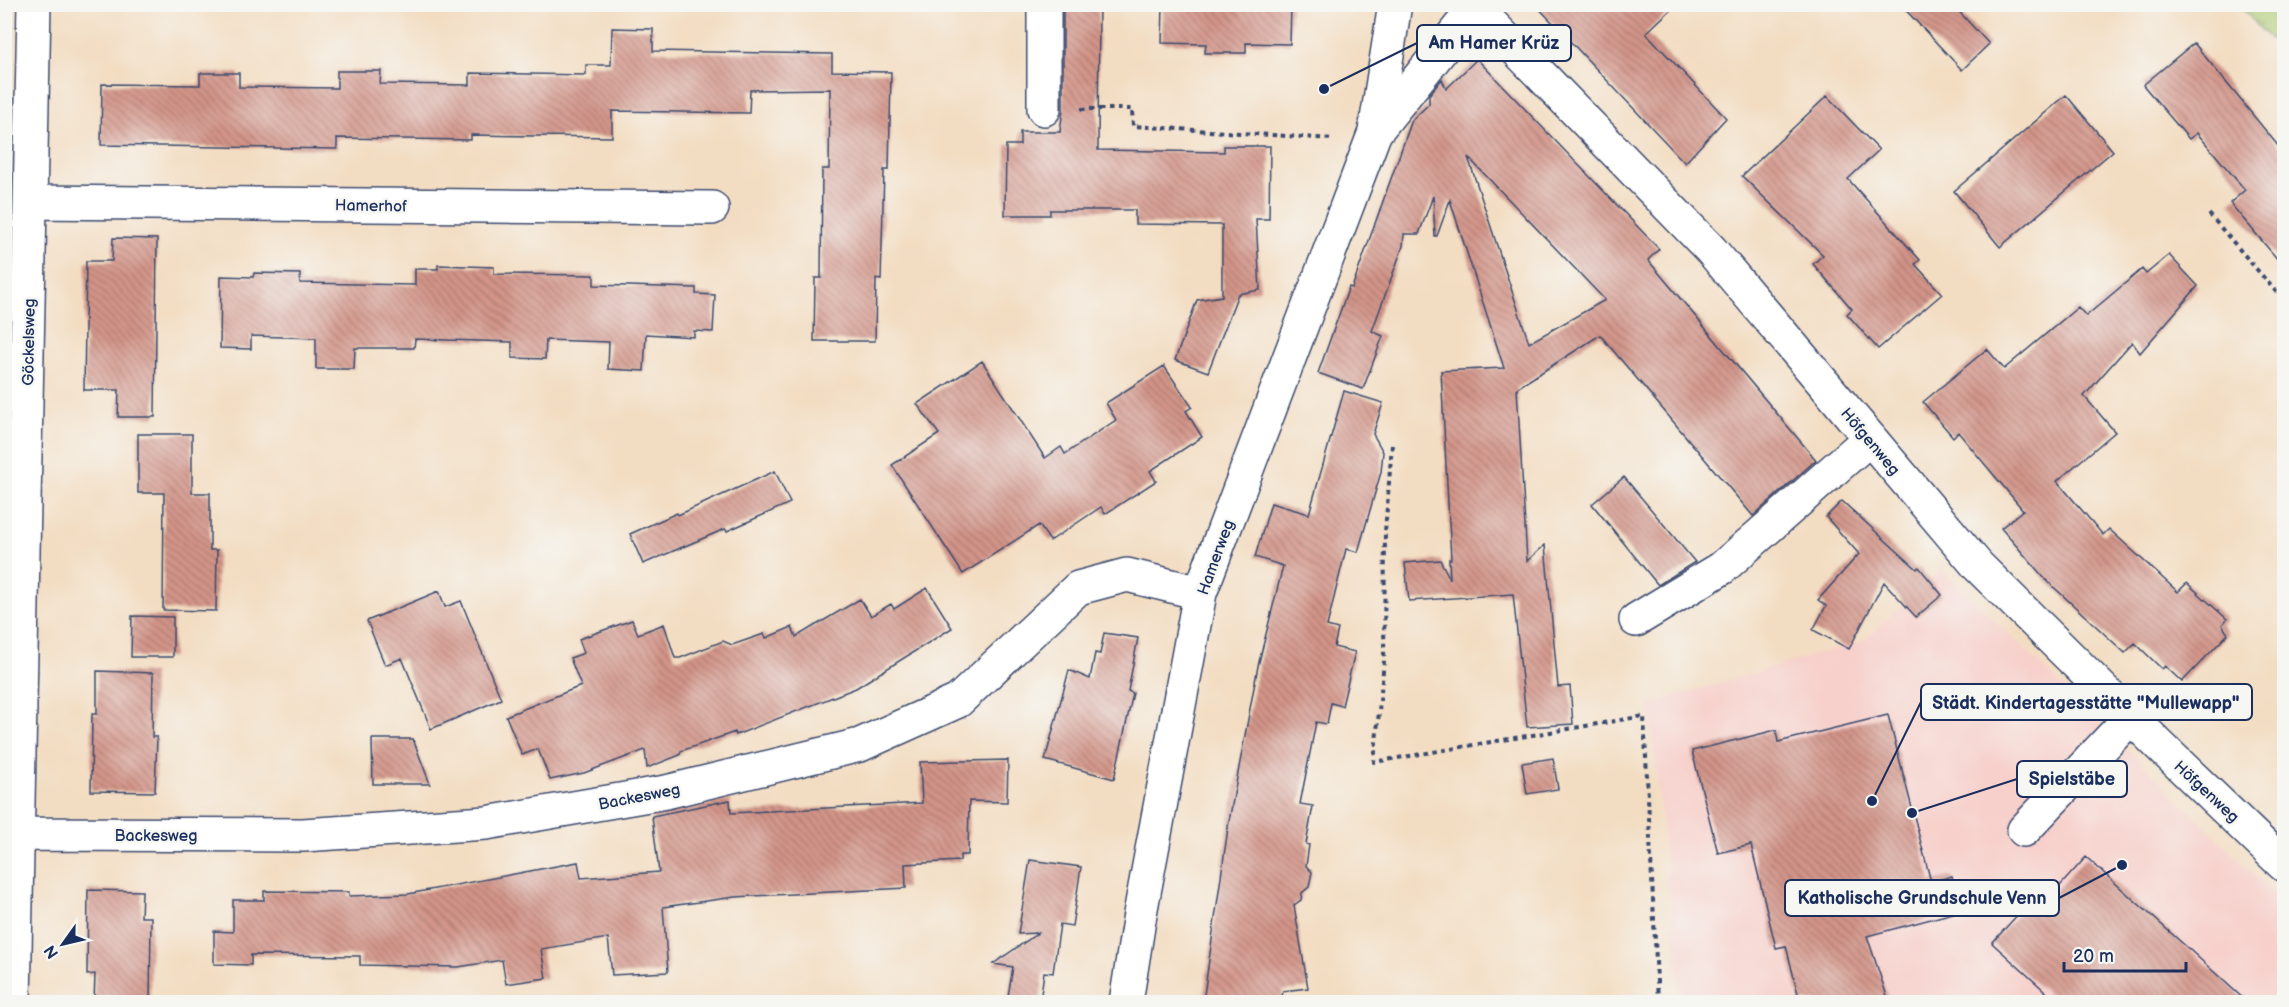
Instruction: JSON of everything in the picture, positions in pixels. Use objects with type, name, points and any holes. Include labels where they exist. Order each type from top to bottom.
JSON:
[{"type":"street","name":"Göckelsweg","points":[[14,1002],[34,4]]},
{"type":"street","points":[[1044,4],[1044,109]]},
{"type":"street","name":"Hamerweg","points":[[1126,1002],[1140,914],[1200,594],[1375,132],[1395,4]]},
{"type":"street","name":"Hamerweg","points":[[1375,132],[1473,6]]},
{"type":"street","name":"Höfgenweg","points":[[1473,6],[1711,250],[1978,566],[2284,865]]},
{"type":"street","name":"Hamerhof","points":[[31,202],[712,208]]},
{"type":"street","points":[[1636,620],[1722,568],[1869,439]]},
{"type":"street","name":"Backesweg","points":[[17,834],[303,835],[486,823],[666,792],[860,745],[958,701],[1078,588],[1127,575],[1200,594]]},
{"type":"street","points":[[2024,831],[2131,717]]},
{"type":"path","points":[[1044,109],[1132,109],[1133,126],[1329,140],[1375,132]]},
{"type":"path","points":[[2208,214],[2284,301]]},
{"type":"path","points":[[1392,445],[1385,532],[1384,661],[1374,762],[1644,716],[1658,1002]]},
{"type":"shaded area","points":[[1942,570],[2128,749],[2284,905],[2284,1002],[1681,1002],[1649,704],[1864,640]]},
{"type":"green space","points":[[2240,5],[2284,5],[2284,56]]},
{"type":"building","points":[[1063,4],[1099,4],[1098,150],[1224,152],[1224,146],[1270,146],[1269,219],[1256,219],[1260,290],[1238,294],[1208,372],[1175,360],[1197,300],[1222,296],[1222,225],[1135,224],[1135,210],[1050,210],[1050,215],[1005,215],[1006,145],[1020,145],[1020,132],[1060,132],[1063,109]]},
{"type":"building","points":[[1163,4],[1291,4],[1290,44],[1246,43],[1246,53],[1205,53],[1206,44],[1162,43]]},
{"type":"building","points":[[1535,4],[1677,4],[1646,33],[1726,118],[1685,163]]},
{"type":"building","points":[[1900,4],[1952,4],[1989,44],[1962,70]]},
{"type":"building","points":[[612,28],[653,29],[653,51],[832,54],[832,71],[891,72],[889,170],[884,170],[881,280],[876,279],[875,341],[814,341],[815,278],[821,278],[822,169],[829,169],[830,89],[750,90],[749,113],[612,111],[612,137],[471,135],[471,140],[337,138],[337,149],[101,145],[102,84],[200,85],[200,73],[239,73],[239,87],[337,88],[337,71],[381,71],[380,84],[470,85],[470,73],[586,75],[586,65],[611,65]]},
{"type":"building","points":[[2194,43],[2284,153],[2284,267],[2230,203],[2245,190],[2197,133],[2189,139],[2143,85]]},
{"type":"building","points":[[1477,59],[1659,249],[1648,260],[1816,460],[1753,516],[1600,335],[1517,388],[1527,561],[1545,545],[1558,687],[1570,686],[1573,724],[1527,727],[1513,594],[1409,601],[1405,563],[1440,560],[1450,579],[1449,559],[1451,559],[1441,371],[1504,368],[1450,200],[1437,236],[1435,236],[1433,196],[1419,234],[1404,234],[1403,246],[1372,331],[1383,336],[1363,389],[1318,373],[1349,287],[1352,288],[1412,120],[1429,104],[1429,95],[1442,79],[1446,89]],"holes":[[[1468,157],[1605,300],[1529,343]]]},
{"type":"building","points":[[2066,95],[2113,151],[2000,247],[1954,191]]},
{"type":"building","points":[[1827,96],[1879,150],[1848,179],[1920,260],[1915,264],[1942,294],[1878,349],[1847,314],[1852,309],[1813,264],[1823,255],[1742,176]]},
{"type":"building","points":[[113,238],[157,239],[155,417],[118,417],[119,390],[84,390],[86,261],[112,261]]},
{"type":"building","points":[[2169,255],[2198,286],[2140,353],[2132,342],[2084,396],[2115,432],[2057,481],[2103,535],[2109,529],[2178,592],[2187,583],[2227,619],[2222,625],[2228,634],[2182,682],[2165,666],[2162,669],[2135,643],[2125,653],[2045,579],[2001,528],[2023,510],[1958,432],[1953,437],[1923,402],[1987,349],[2004,369],[2078,307],[2086,316],[2142,269],[2146,274]]},
{"type":"building","points":[[438,265],[494,267],[494,274],[594,275],[594,285],[696,288],[696,294],[715,295],[713,332],[694,331],[694,337],[646,334],[644,371],[608,369],[609,342],[546,340],[545,359],[512,358],[512,342],[415,339],[414,348],[355,348],[354,369],[316,369],[316,338],[251,336],[251,349],[220,348],[221,276],[253,277],[254,273],[300,274],[300,283],[415,285],[415,269],[438,269]]},
{"type":"building","points":[[982,361],[1045,458],[1061,447],[1065,454],[1116,420],[1106,403],[1164,366],[1192,407],[1186,411],[1202,437],[1150,471],[1156,481],[1105,514],[1101,507],[1050,541],[1039,525],[963,574],[892,465],[939,434],[917,404]]},
{"type":"building","points":[[1344,391],[1383,403],[1373,434],[1383,452],[1381,472],[1358,552],[1346,549],[1327,626],[1338,629],[1334,647],[1355,652],[1342,706],[1331,703],[1327,724],[1316,722],[1300,804],[1313,806],[1306,844],[1309,845],[1306,866],[1312,872],[1309,887],[1302,893],[1301,900],[1294,905],[1308,988],[1283,991],[1281,1002],[1203,1002],[1229,821],[1258,666],[1283,566],[1255,557],[1271,503],[1309,514]]},
{"type":"building","points":[[138,434],[192,434],[192,493],[210,493],[210,550],[217,550],[216,611],[163,610],[164,493],[138,493]]},
{"type":"building","points":[[775,471],[790,503],[643,564],[630,534]]},
{"type":"building","points":[[1624,477],[1695,562],[1658,585],[1592,504]]},
{"type":"building","points":[[1842,501],[1917,569],[1919,567],[1942,595],[1916,617],[1884,582],[1849,649],[1813,630],[1826,606],[1818,600],[1859,554],[1826,517]]},
{"type":"building","points":[[927,588],[952,628],[856,688],[736,735],[735,732],[681,751],[680,755],[647,768],[645,750],[584,773],[550,780],[538,749],[522,755],[506,716],[581,686],[570,658],[584,653],[579,639],[632,620],[638,634],[664,624],[675,658],[680,658],[723,641],[732,645],[764,634],[766,638],[792,627],[796,637],[860,599],[871,616],[891,604],[894,609]]},
{"type":"building","points":[[439,591],[445,607],[461,601],[501,699],[431,729],[402,658],[385,665],[367,621]]},
{"type":"building","points":[[132,616],[173,617],[173,657],[131,657]]},
{"type":"building","points":[[1104,633],[1138,638],[1128,691],[1133,693],[1114,779],[1045,760],[1069,670],[1090,679],[1095,653],[1100,654]]},
{"type":"building","points":[[97,671],[153,673],[152,737],[157,737],[155,792],[91,791],[92,714],[97,714]]},
{"type":"building","points":[[1888,715],[1931,882],[1952,876],[1961,911],[1867,936],[1889,1002],[1800,1002],[1786,946],[1776,948],[1751,845],[1718,853],[1692,751],[1776,730],[1778,742]]},
{"type":"building","points":[[372,739],[413,739],[430,784],[373,784]]},
{"type":"building","points":[[1553,758],[1558,789],[1527,794],[1522,763]]},
{"type":"building","points":[[1008,760],[1007,802],[969,801],[968,855],[960,855],[960,861],[905,864],[906,888],[735,897],[663,907],[668,972],[612,975],[608,938],[541,949],[546,978],[506,984],[502,960],[458,967],[360,965],[360,956],[251,955],[251,965],[214,964],[214,931],[233,932],[233,900],[264,900],[264,891],[349,892],[349,896],[408,894],[578,862],[581,878],[659,872],[652,816],[730,800],[731,813],[922,803],[920,762]]},
{"type":"building","points":[[2086,857],[2247,1002],[2057,1002],[1992,943],[2041,889],[2050,897]]},
{"type":"building","points":[[1030,860],[1081,867],[1072,926],[1060,924],[1053,973],[1044,972],[1040,1002],[1007,1002],[1013,967],[993,964],[1038,933],[1018,934]]},
{"type":"building","points":[[88,890],[142,891],[141,917],[151,917],[150,1002],[94,1002],[95,974],[87,975]]},
{"type":"place","name":"Am Hamer Krüz","points":[[1324,89]]},
{"type":"place","name":"Städt. Kindertagesstätte \"Mullewapp\"","points":[[1872,801]]},
{"type":"place","name":"Spielstäbe","points":[[1912,813]]},
{"type":"place","name":"Katholische Grundschule Venn","points":[[2122,865]]}]
